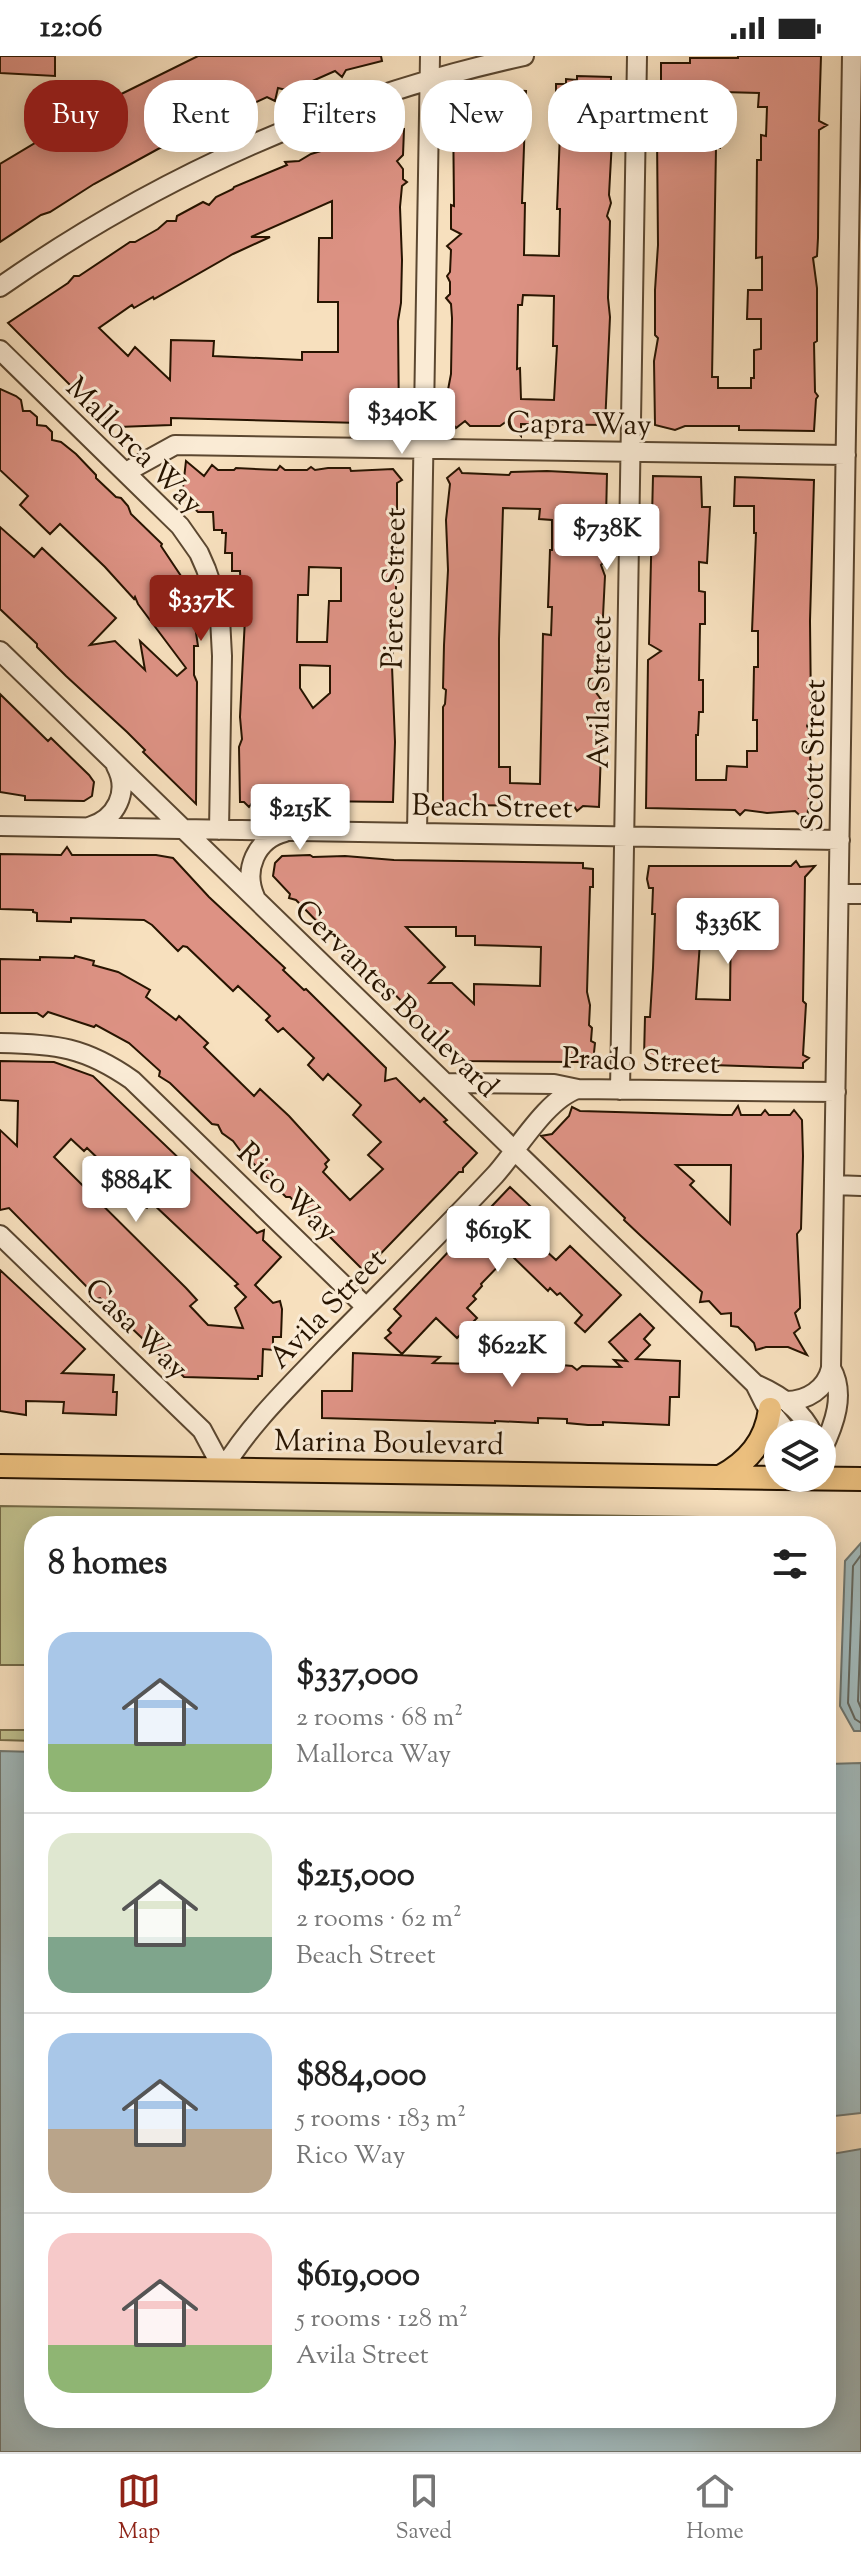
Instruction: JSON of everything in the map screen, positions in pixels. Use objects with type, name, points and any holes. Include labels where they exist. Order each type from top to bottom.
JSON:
[{"type":"main road","points":[[720,1477],[742,1464],[758,1446],[778,1405]]},
{"type":"main road","name":"Marina Boulevard","points":[[0,1466],[764,1478]]},
{"type":"main road","name":"Marina Boulevard","points":[[836,1479],[861,1479]]},
{"type":"street","name":"Pierce Street","points":[[429,80],[430,56]]},
{"type":"street","points":[[429,80],[524,56]]},
{"type":"street","name":"Avila Street","points":[[620,1090],[637,56]]},
{"type":"street","name":"Scott Street","points":[[835,1420],[839,1396],[836,1376],[831,1368],[840,840],[852,603],[846,455],[854,313],[852,56]]},
{"type":"street","points":[[0,287],[101,222],[216,161],[316,118],[421,83]]},
{"type":"street","name":"Pierce Street","points":[[417,833],[428,152]]},
{"type":"street","name":"Mallorca Way","points":[[0,350],[180,526],[206,569],[217,601],[222,646],[219,830]]},
{"type":"street","name":"Capra Way","points":[[126,472],[175,445],[846,455]]},
{"type":"street","name":"Cervantes Boulevard","points":[[0,651],[755,1384],[778,1405],[802,1420]]},
{"type":"street","points":[[85,828],[106,820],[119,803],[122,782],[112,760]]},
{"type":"street","name":"Beach Street","points":[[0,826],[840,840]]},
{"type":"street","points":[[259,902],[250,881],[254,857],[267,840],[290,831]]},
{"type":"street","points":[[839,894],[861,894]]},
{"type":"street","name":"Rico Way","points":[[0,1043],[64,1047],[94,1057],[119,1072],[144,1091],[366,1307]]},
{"type":"street","name":"Prado Street","points":[[445,1083],[554,1084],[578,1089],[620,1090],[836,1092]]},
{"type":"street","name":"Avila Street","points":[[223,1469],[261,1417],[495,1175],[528,1132],[562,1097],[578,1089]]},
{"type":"street","points":[[834,1185],[861,1186]]},
{"type":"street","name":"Casa Way","points":[[0,1235],[202,1430],[223,1469]]},
{"type":"street","points":[[778,1405],[820,1389],[831,1368]]},
{"type":"street","name":"Cervantes Boulevard","points":[[778,1405],[784,1420]]},
{"type":"green space","points":[[0,1506],[640,1516],[24,1516],[24,1665],[0,1665]]},
{"type":"green space","points":[[0,1730],[24,1730],[24,1741],[0,1740]]},
{"type":"water","points":[[861,1543],[861,1731],[854,1731],[840,1706],[845,1561]]},
{"type":"water","points":[[0,1751],[24,1752],[24,2428],[836,2428],[836,2153],[861,2149],[861,2452],[0,2452]]},
{"type":"water","points":[[861,1763],[861,2113],[836,2116],[836,1764]]},
{"type":"building","points":[[0,56],[55,56],[55,76],[0,73]]},
{"type":"building","points":[[198,56],[381,56],[382,61],[346,70],[342,77],[335,71],[315,80],[274,80],[274,100],[267,97],[258,101],[258,80],[150,80]]},
{"type":"building","points":[[821,56],[819,121],[827,125],[819,130],[818,238],[817,256],[813,258],[817,288],[817,341],[814,343],[815,392],[818,396],[814,431],[739,430],[739,426],[685,426],[675,430],[655,425],[657,152],[716,152],[712,377],[718,377],[718,388],[751,388],[754,350],[761,349],[761,319],[747,319],[748,290],[762,290],[762,257],[756,258],[757,160],[761,160],[761,135],[766,136],[767,107],[758,107],[759,93],[737,92],[737,80],[661,80],[661,63],[690,63],[690,58]]},
{"type":"building","points":[[577,76],[611,77],[611,80],[577,80]]},
{"type":"building","points":[[144,83],[144,152],[153,152],[41,215],[0,242],[0,164],[24,150],[128,152],[128,91]]},
{"type":"building","points":[[403,152],[397,161],[407,182],[402,186],[400,207],[399,424],[171,418],[171,425],[118,427],[87,404],[86,397],[77,392],[8,323],[74,276],[79,276],[167,221],[176,221],[177,216],[203,202],[209,205],[216,197],[234,187],[287,165],[285,162],[299,161],[311,154]],"holes":[[[332,201],[332,238],[319,238],[318,302],[338,302],[338,352],[302,352],[302,360],[213,356],[214,341],[171,340],[170,380],[135,347],[128,356],[99,328],[132,305],[134,308],[154,299],[233,254],[270,237],[251,237]]]},
{"type":"building","points":[[453,152],[524,152],[524,255],[559,256],[560,209],[557,209],[559,152],[611,152],[611,203],[607,216],[610,221],[610,317],[605,425],[521,424],[521,436],[507,421],[500,426],[470,426],[465,421],[456,428],[453,424],[439,422],[449,412],[447,395],[451,374],[452,318],[451,304],[446,298],[450,294],[447,276],[451,250],[447,246],[461,234],[451,229]],"holes":[[[523,295],[554,296],[553,346],[557,346],[554,400],[521,399],[520,368],[517,369],[518,305],[522,305]]]},
{"type":"building","points":[[0,389],[21,400],[23,411],[30,411],[37,417],[37,425],[46,426],[52,432],[52,440],[61,442],[76,454],[96,478],[121,498],[131,514],[162,544],[181,576],[180,582],[196,618],[198,646],[194,646],[194,675],[197,682],[196,804],[0,609],[0,527],[34,557],[42,548],[116,618],[90,645],[115,641],[145,670],[140,641],[177,676],[186,668],[135,597],[105,567],[60,524],[50,534],[20,505],[28,496],[0,470]]},
{"type":"building","points":[[186,461],[204,476],[212,465],[218,470],[277,470],[280,466],[285,470],[307,470],[311,467],[315,470],[350,468],[351,471],[393,469],[402,480],[397,483],[397,527],[392,530],[396,544],[396,590],[391,593],[395,604],[393,802],[309,801],[304,805],[252,803],[249,807],[240,802],[239,747],[242,739],[240,717],[245,618],[242,616],[240,571],[232,571],[232,553],[225,553],[226,533],[214,530],[213,512],[198,512],[182,496]],"holes":[[[309,567],[341,568],[341,601],[329,601],[327,642],[297,642],[298,595],[308,595]],[[300,665],[330,666],[330,693],[313,708],[300,688]]]},
{"type":"building","points":[[459,468],[462,473],[509,475],[511,472],[547,471],[607,474],[606,519],[601,523],[605,541],[601,545],[605,552],[601,565],[605,576],[602,636],[607,641],[596,650],[604,658],[603,664],[594,673],[603,679],[603,687],[595,691],[603,702],[602,707],[594,715],[602,722],[599,807],[583,806],[577,811],[574,806],[443,805],[443,707],[446,690],[443,688],[448,570],[446,520],[450,484],[447,478]],"holes":[[[503,508],[540,509],[539,519],[552,520],[548,607],[552,607],[551,635],[543,634],[540,784],[510,783],[510,767],[499,767]]]},
{"type":"building","points":[[653,476],[701,477],[702,507],[710,507],[707,563],[699,562],[699,591],[705,592],[705,624],[700,624],[699,680],[703,680],[703,712],[699,712],[696,735],[696,780],[726,780],[727,766],[747,767],[747,751],[757,751],[757,720],[753,720],[754,667],[758,667],[758,631],[752,631],[756,533],[754,506],[734,506],[735,477],[814,480],[811,712],[806,747],[810,754],[811,771],[807,822],[795,811],[767,813],[745,810],[740,815],[735,810],[646,808],[648,660],[661,651],[649,644]]},
{"type":"building","points":[[0,694],[48,741],[51,738],[89,775],[94,782],[92,796],[84,801],[25,800],[25,796],[0,792]]},
{"type":"building","points":[[67,847],[72,855],[156,855],[173,858],[209,897],[285,968],[283,970],[386,1068],[385,1081],[396,1078],[420,1102],[424,1098],[477,1153],[463,1172],[459,1172],[364,1271],[290,1197],[282,1193],[281,1180],[270,1181],[252,1158],[242,1153],[218,1125],[212,1124],[159,1076],[160,1071],[129,1043],[96,1025],[94,1027],[48,1012],[43,1017],[37,1013],[0,1013],[0,959],[40,960],[40,957],[75,956],[94,961],[93,965],[118,972],[150,990],[146,997],[176,1020],[179,1016],[208,1043],[204,1047],[254,1096],[260,1089],[289,1116],[329,1160],[323,1172],[350,1200],[383,1169],[368,1155],[381,1142],[353,1115],[361,1105],[328,1074],[323,1080],[308,1065],[314,1058],[283,1028],[278,1032],[266,1020],[270,1016],[238,986],[233,991],[187,947],[183,946],[178,951],[144,920],[71,918],[71,922],[37,921],[37,913],[33,910],[0,909],[0,854],[61,855]]},
{"type":"building","points":[[282,856],[583,863],[583,868],[593,869],[587,992],[591,1041],[595,1043],[593,1062],[585,1067],[579,1062],[463,1061],[457,1058],[370,969],[332,937],[296,900],[289,898],[290,894],[273,876],[275,863]],"holes":[[[406,927],[456,927],[456,936],[475,936],[475,945],[541,947],[540,986],[474,984],[474,1004],[452,983],[429,983],[445,967]]]},
{"type":"building","points":[[796,861],[800,867],[815,866],[805,877],[803,1001],[806,1004],[803,1055],[809,1058],[803,1063],[803,1068],[651,1063],[651,1057],[644,1057],[645,1017],[650,1017],[655,914],[652,914],[653,888],[649,888],[647,879],[649,866],[791,866]],"holes":[[[698,911],[731,912],[730,1000],[696,999],[700,942],[697,942]]]},
{"type":"building","points":[[0,1061],[54,1062],[93,1076],[257,1233],[264,1230],[263,1240],[281,1257],[255,1285],[273,1303],[280,1301],[282,1309],[281,1337],[273,1337],[273,1350],[263,1349],[262,1376],[258,1379],[184,1377],[176,1369],[170,1368],[100,1298],[90,1301],[92,1292],[9,1208],[0,1210],[0,1130],[17,1146],[18,1101],[0,1100]],"holes":[[[71,1139],[84,1151],[87,1148],[108,1168],[105,1171],[147,1208],[152,1203],[238,1284],[235,1286],[246,1297],[235,1308],[243,1328],[208,1325],[190,1306],[197,1300],[54,1157]]]},
{"type":"building","points":[[738,1106],[741,1115],[761,1115],[765,1110],[769,1115],[790,1115],[794,1110],[802,1120],[801,1229],[797,1234],[800,1308],[795,1313],[800,1328],[794,1333],[807,1355],[788,1347],[756,1350],[754,1343],[738,1327],[731,1326],[731,1313],[721,1314],[709,1301],[700,1302],[702,1292],[624,1220],[541,1136],[552,1134],[569,1116],[572,1107],[580,1111],[732,1115]],"holes":[[[676,1165],[731,1165],[730,1224],[690,1185],[694,1181]]]},
{"type":"building","points":[[510,1187],[545,1220],[541,1225],[543,1227],[532,1238],[556,1260],[570,1246],[621,1295],[585,1332],[575,1323],[582,1315],[560,1293],[557,1295],[550,1288],[548,1291],[510,1254],[473,1296],[476,1299],[467,1308],[477,1318],[457,1338],[436,1318],[402,1354],[385,1338],[401,1316],[394,1309]]},
{"type":"building","points":[[0,1270],[85,1349],[62,1373],[114,1375],[116,1415],[63,1413],[64,1402],[26,1401],[26,1415],[0,1411]]},
{"type":"building","points":[[640,1314],[654,1328],[644,1339],[650,1345],[636,1359],[680,1361],[679,1397],[670,1397],[669,1425],[603,1422],[603,1425],[588,1425],[567,1423],[567,1419],[538,1418],[538,1423],[495,1423],[322,1418],[322,1391],[352,1391],[353,1353],[440,1357],[433,1363],[477,1364],[477,1368],[516,1370],[516,1366],[548,1367],[551,1364],[572,1366],[577,1370],[582,1366],[621,1367],[614,1360],[627,1361],[609,1342]]}]
